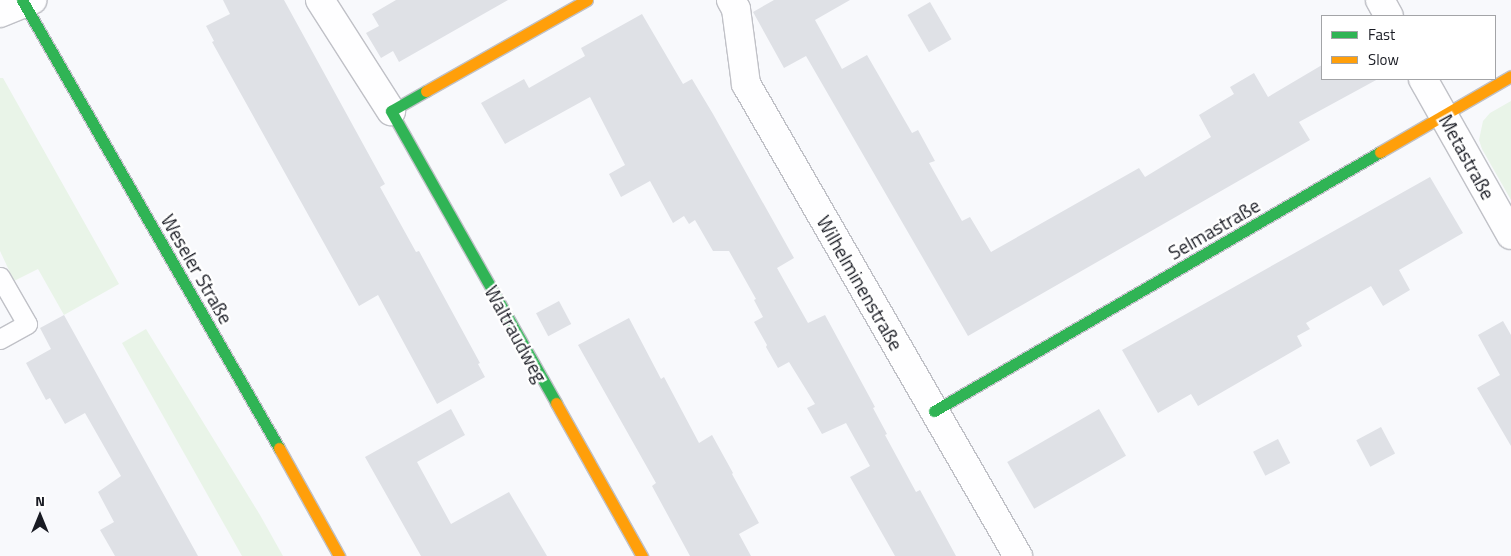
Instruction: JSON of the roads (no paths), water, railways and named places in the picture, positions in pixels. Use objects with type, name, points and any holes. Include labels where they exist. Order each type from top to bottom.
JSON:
[{"type":"street","name":"Waltraudweg","points":[[320,0],[391,110],[642,556]]},
{"type":"street","points":[[391,110],[587,0]]},
{"type":"street","name":"Wilhelminenstraße","points":[[731,0],[736,9],[746,84],[1018,556]]},
{"type":"street","points":[[1380,0],[1388,15]]},
{"type":"street","name":"Weseler Straße","points":[[20,4],[226,353],[339,556]]},
{"type":"street","name":"Selmastraße","points":[[934,412],[1511,76]]},
{"type":"street","name":"Metastraße","points":[[1424,80],[1511,234]]},
{"type":"lane","points":[[0,277],[26,324],[0,339]]}]
